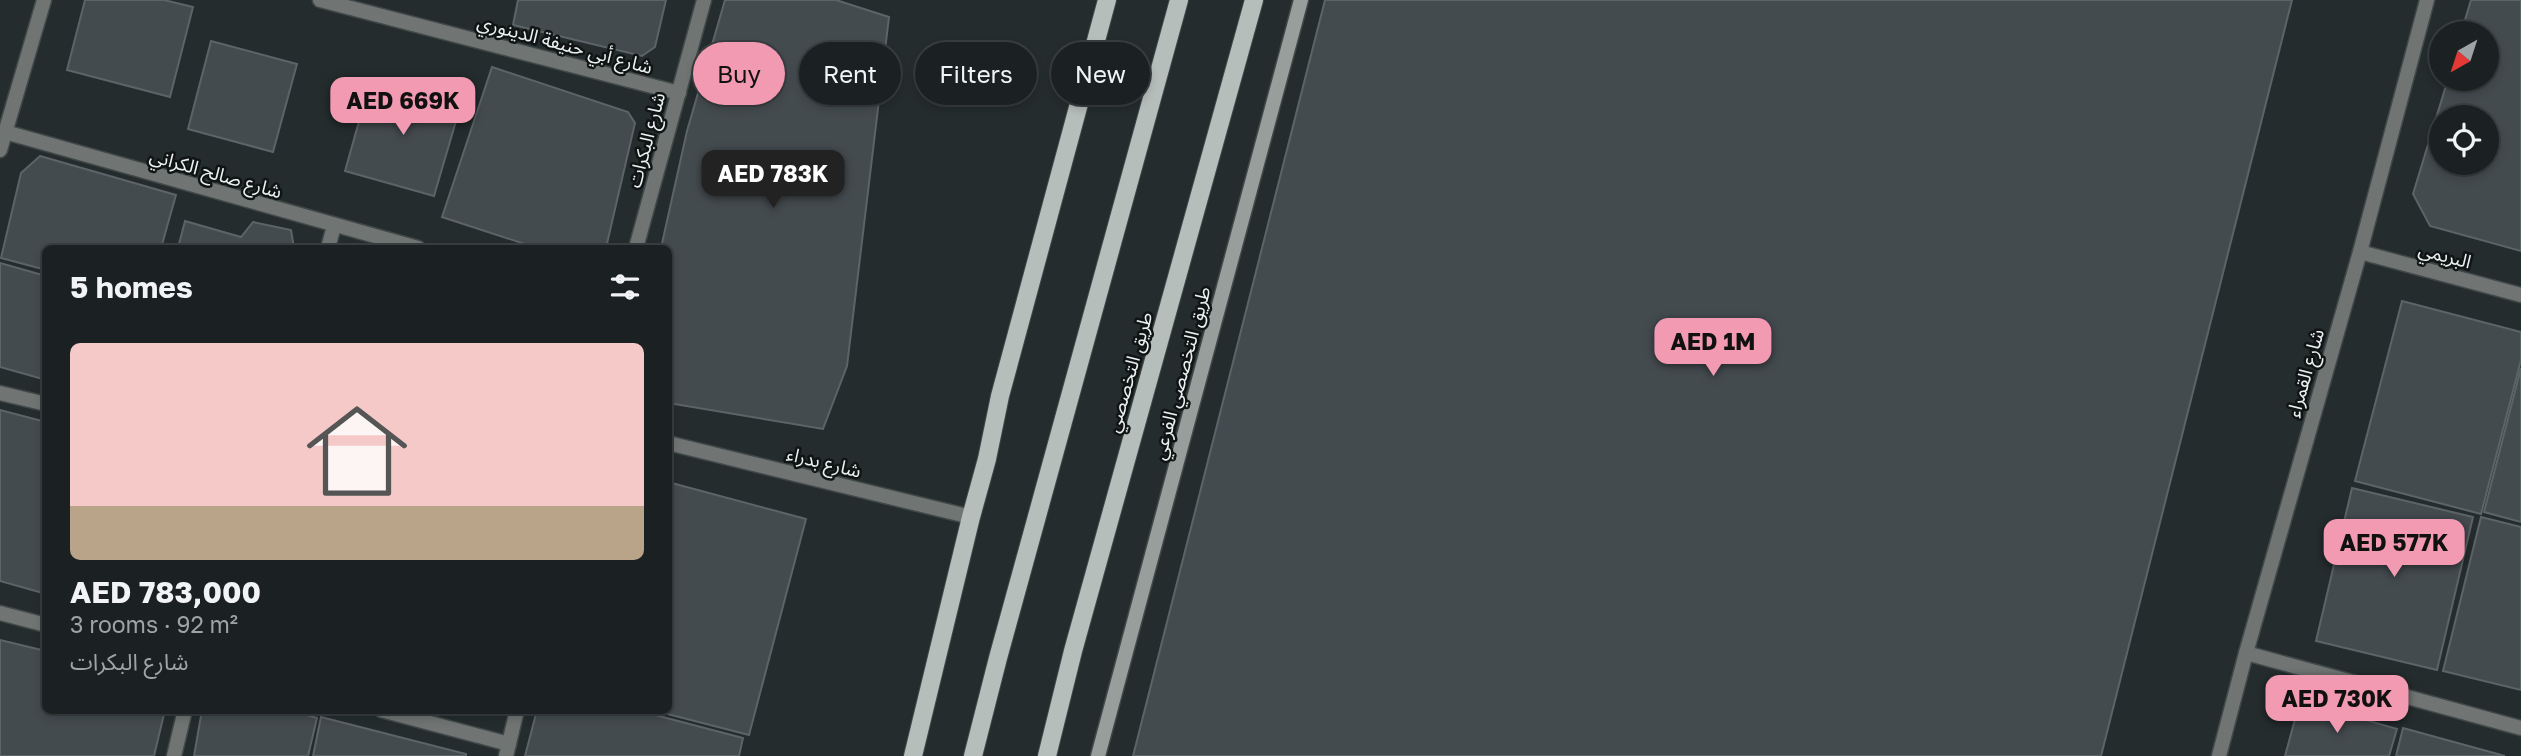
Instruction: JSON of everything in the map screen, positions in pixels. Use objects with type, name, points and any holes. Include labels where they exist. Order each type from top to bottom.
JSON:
[{"type":"main road","points":[[913,756],[971,517],[988,459],[1000,396],[1107,0]]},
{"type":"main road","points":[[973,756],[1179,0]]},
{"type":"main road","name":"طريق التخصصي","points":[[1047,756],[1073,651],[1254,0]]},
{"type":"street","points":[[0,150],[44,0]]},
{"type":"street","name":"شارع أبي حنيفة الدينوري","points":[[320,0],[365,6],[679,93]]},
{"type":"street","name":"شارع البكرات","points":[[637,245],[704,0]]},
{"type":"street","name":"طريق التخصصي الفرعي","points":[[1098,756],[1301,0]]},
{"type":"street","name":"شارع القمراء","points":[[2219,756],[2360,252],[2427,0]]},
{"type":"street","name":"شارع صالح الكراني","points":[[5,132],[407,245]]},
{"type":"street","points":[[329,245],[334,226]]},
{"type":"street","name":"البريمي","points":[[2360,252],[2521,295]]},
{"type":"street","points":[[0,393],[42,403]]},
{"type":"street","name":"شارع بدراء","points":[[672,444],[971,517]]},
{"type":"street","points":[[0,613],[42,624]]},
{"type":"street","points":[[2246,653],[2521,728]]},
{"type":"street","points":[[174,756],[184,714]]},
{"type":"street","points":[[394,714],[508,750],[516,714]]},
{"type":"building","points":[[85,0],[164,0],[193,7],[170,97],[67,70]]},
{"type":"building","points":[[518,0],[666,0],[655,47],[642,56],[513,25]]},
{"type":"building","points":[[725,0],[836,0],[889,17],[886,42],[799,42],[799,105],[878,105],[847,366],[823,429],[672,404],[672,245],[662,245],[695,105],[785,105],[785,42],[713,42]]},
{"type":"building","points":[[1325,0],[2292,0],[2101,756],[1133,756]]},
{"type":"building","points":[[2471,0],[2521,0],[2521,251],[2430,226],[2413,194],[2429,141],[2429,175],[2499,175],[2499,105],[2440,105],[2444,91],[2499,91],[2499,21],[2465,21]]},
{"type":"building","points":[[211,41],[297,64],[273,152],[188,129]]},
{"type":"building","points":[[492,67],[628,112],[635,123],[607,245],[528,245],[442,217]]},
{"type":"building","points":[[371,79],[461,104],[434,196],[345,171]]},
{"type":"building","points":[[40,156],[176,195],[162,245],[42,245],[42,269],[1,258],[21,173]]},
{"type":"building","points":[[185,221],[241,237],[253,222],[291,230],[294,245],[179,245]]},
{"type":"building","points":[[0,263],[42,275],[42,379],[0,367]]},
{"type":"building","points":[[2402,301],[2521,332],[2521,360],[2481,514],[2355,481]]},
{"type":"building","points":[[2521,368],[2521,522],[2484,512]]},
{"type":"building","points":[[0,410],[42,421],[42,593],[0,581]]},
{"type":"building","points":[[672,483],[806,519],[749,735],[668,714],[672,714]]},
{"type":"building","points":[[2352,488],[2473,517],[2437,670],[2316,641]]},
{"type":"building","points":[[2481,517],[2521,527],[2521,690],[2443,671]]},
{"type":"building","points":[[0,640],[42,650],[42,714],[164,714],[154,756],[0,756]]},
{"type":"building","points":[[2300,701],[2397,729],[2389,756],[2285,756]]},
{"type":"building","points":[[201,714],[303,714],[317,718],[308,756],[194,756]]},
{"type":"building","points":[[536,714],[651,714],[743,738],[739,756],[525,756]]},
{"type":"building","points":[[321,717],[466,754],[466,756],[313,756]]},
{"type":"building","points":[[2403,728],[2505,756],[2396,756]]}]
